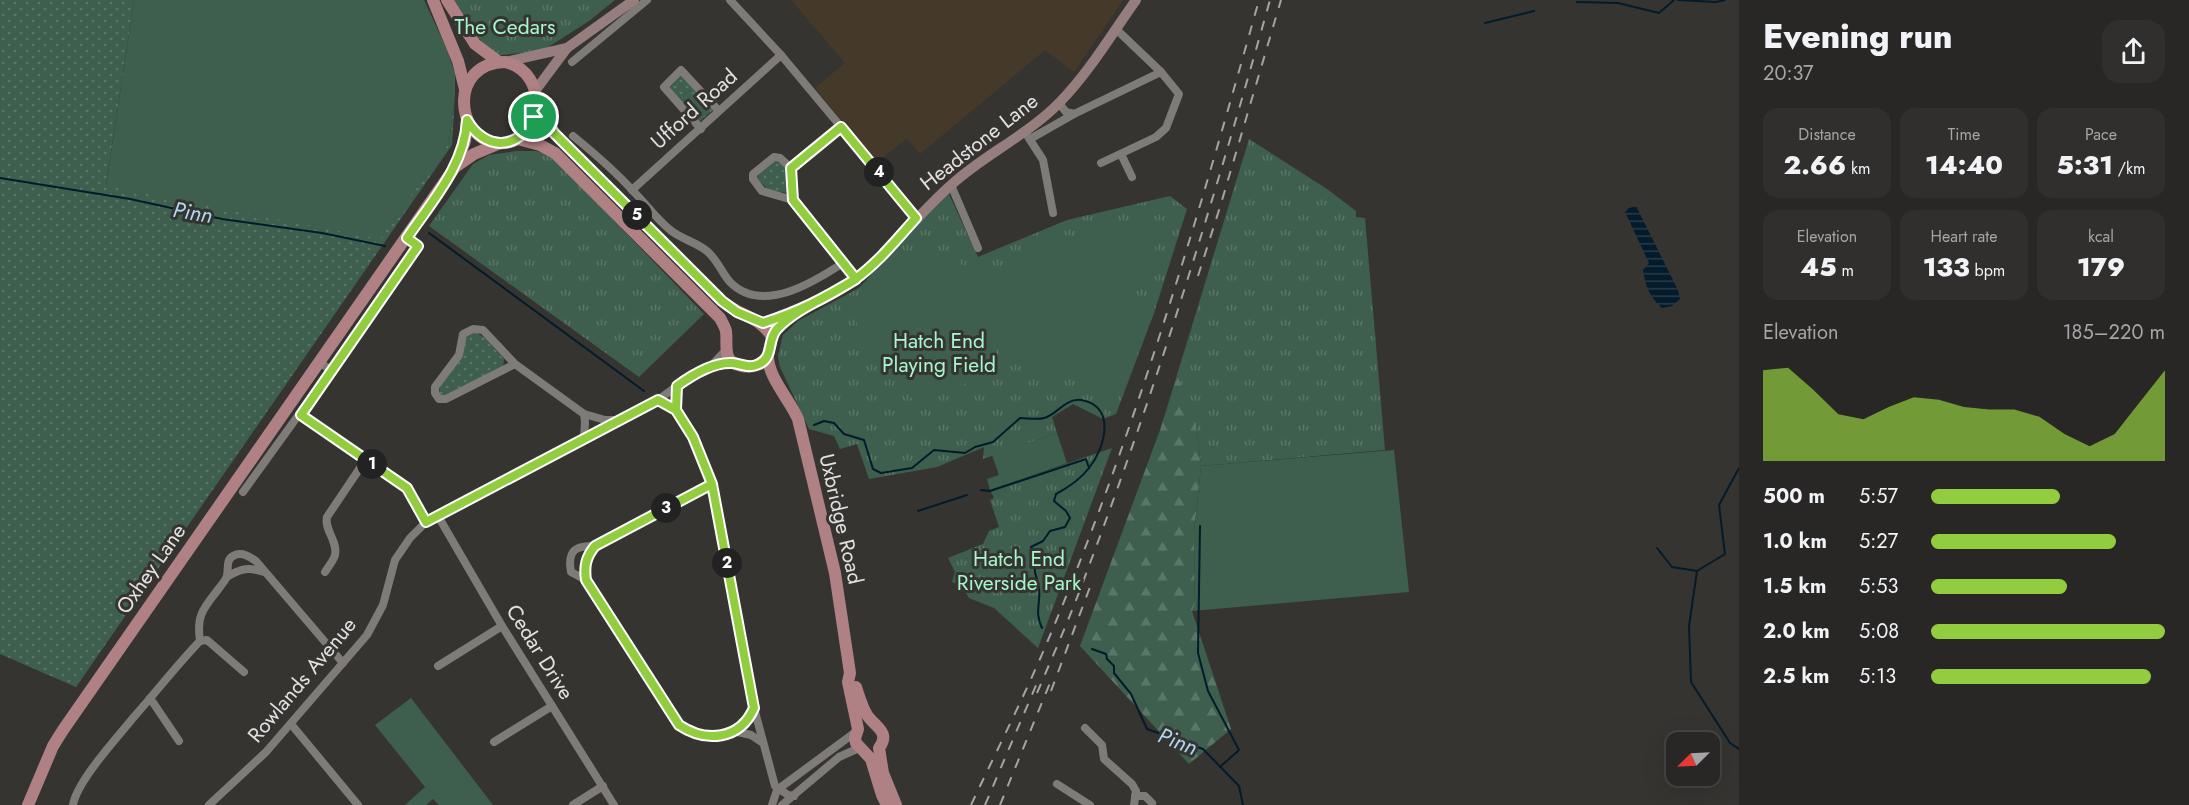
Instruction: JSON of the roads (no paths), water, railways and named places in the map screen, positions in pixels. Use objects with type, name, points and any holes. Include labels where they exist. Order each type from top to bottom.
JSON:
[{"type":"main road","points":[[433,0],[459,61],[465,90],[467,120],[478,134],[492,142],[500,143],[518,139],[548,148],[555,153],[720,318],[726,331],[725,351],[733,363],[744,367],[756,366],[768,357]]},
{"type":"main road","points":[[447,0],[475,44],[502,62],[519,67],[531,79],[535,98],[534,117],[531,126],[518,139]]},
{"type":"main road","points":[[465,90],[468,80],[474,73],[486,65],[502,62]]},
{"type":"main road","points":[[535,98],[554,133],[722,301],[730,308],[763,323],[772,337]]},
{"type":"main road","name":"Oxhey Lane","points":[[28,805],[53,746],[63,730],[407,238],[454,167],[465,141],[467,120]]},
{"type":"main road","name":"Oxhey Lane","points":[[454,167],[474,154],[500,143]]},
{"type":"main road","points":[[726,331],[738,320],[749,318]]},
{"type":"main road","name":"Uxbridge Road","points":[[772,337],[768,357],[774,380]]},
{"type":"main road","name":"Uxbridge Road","points":[[756,366],[774,380],[792,404],[798,419],[835,573],[850,673],[865,710],[884,735],[883,743],[879,748],[883,773],[896,805]]},
{"type":"main road","name":"Uxbridge Road","points":[[850,673],[849,682],[857,730],[855,738],[874,766],[882,802]]},
{"type":"main road","points":[[857,730],[867,723],[875,724]]},
{"type":"main road","points":[[862,749],[874,752],[879,748]]},
{"type":"street","points":[[535,98],[567,48],[634,0]]},
{"type":"street","points":[[572,62],[647,0]]},
{"type":"street","points":[[730,0],[781,55],[916,218]]},
{"type":"street","name":"Headstone Lane","points":[[763,323],[795,313],[856,279],[951,184],[971,168],[1027,135],[1059,104],[1092,66],[1136,0]]},
{"type":"street","points":[[1101,163],[1156,137],[1166,128],[1179,94],[1161,72],[1117,30]]},
{"type":"street","points":[[580,38],[588,49]]},
{"type":"street","points":[[502,62],[567,48]]},
{"type":"street","name":"Ufford Road","points":[[632,190],[781,55]]},
{"type":"street","points":[[701,129],[664,87],[681,70],[718,110]]},
{"type":"street","points":[[1053,213],[1043,160],[1027,135],[1161,72]]},
{"type":"street","points":[[1059,104],[1066,112],[1074,114]]},
{"type":"street","points":[[791,168],[841,127]]},
{"type":"street","points":[[573,136],[632,190],[670,230],[708,252],[730,282],[740,290],[756,295],[773,296],[817,280],[843,262]]},
{"type":"street","points":[[1121,154],[1132,177]]},
{"type":"street","points":[[793,200],[791,168],[780,158],[774,157],[753,174],[753,179],[762,191],[793,200],[856,279]]},
{"type":"street","points":[[951,184],[978,248]]},
{"type":"street","points":[[243,492],[301,415],[418,246],[407,238]]},
{"type":"street","name":"Headstone Lane","points":[[772,337],[774,332],[795,313]]},
{"type":"street","points":[[515,364],[446,399],[439,399],[435,393],[435,387],[459,355],[463,334],[472,329],[483,330],[515,364],[584,414],[605,420],[620,421]]},
{"type":"street","name":"Rowlands Avenue","points":[[209,805],[266,752],[367,635],[383,605],[394,560],[410,538],[426,522],[658,400],[711,366],[725,351]]},
{"type":"street","points":[[319,362],[331,370]]},
{"type":"street","points":[[711,366],[733,363]]},
{"type":"street","points":[[676,410],[677,386]]},
{"type":"street","points":[[658,400],[676,410],[693,437],[712,484],[754,708],[763,743],[777,790],[794,796]]},
{"type":"street","points":[[584,414],[584,439]]},
{"type":"street","points":[[301,415],[407,488],[426,522]]},
{"type":"street","points":[[325,572],[335,555],[334,544],[326,522],[327,517],[366,459]]},
{"type":"street","points":[[712,484],[595,546],[588,555],[584,568],[586,580],[679,725],[693,734],[712,737],[733,731],[750,718],[754,708]]},
{"type":"street","name":"Cedar Drive","points":[[438,516],[502,626],[614,805]]},
{"type":"street","points":[[586,580],[571,572],[569,560],[571,554],[583,545],[595,546]]},
{"type":"street","points":[[227,577],[227,565],[236,554],[246,554],[256,561],[343,663]]},
{"type":"street","points":[[200,641],[198,624],[203,609],[227,577],[249,568],[264,572]]},
{"type":"street","points":[[438,666],[502,626]]},
{"type":"street","points":[[73,805],[80,788],[102,756],[171,671],[200,641],[207,640],[244,672]]},
{"type":"street","points":[[150,698],[179,741]]},
{"type":"street","points":[[494,742],[552,706]]},
{"type":"street","points":[[291,724],[357,805]]},
{"type":"street","points":[[1085,728],[1102,745],[1104,759],[1132,784],[1136,791],[1134,805]]},
{"type":"street","points":[[772,805],[777,790],[857,730]]},
{"type":"street","points":[[733,731],[751,735],[763,743]]},
{"type":"street","points":[[782,805],[839,757],[862,749]]},
{"type":"street","points":[[1056,784],[1090,805]]},
{"type":"street","points":[[573,805],[603,786]]},
{"type":"street","points":[[1135,796],[1145,796],[1152,803]]},
{"type":"water","points":[[1636,206],[1678,290],[1680,299],[1672,306],[1662,308],[1651,296],[1647,286],[1643,270],[1649,263],[1625,212]]},
{"type":"waterway","points":[[1577,2],[1618,3],[1659,13],[1674,0]]},
{"type":"waterway","points":[[1678,0],[1716,2],[1725,0]]},
{"type":"waterway","points":[[1485,23],[1534,11]]},
{"type":"waterway","name":"Pinn","points":[[0,178],[130,199],[222,219],[322,233],[385,246]]},
{"type":"waterway","name":"Pinn","points":[[429,233],[644,391]]},
{"type":"waterway","points":[[814,425],[824,421],[834,423],[844,434],[864,440],[873,469],[881,473],[912,468],[934,450],[965,453],[975,447],[993,442],[1020,418],[1044,418],[1075,400],[1092,404],[1100,410],[1104,419],[1104,429],[1100,450],[1095,460],[1078,480],[1056,494],[1054,501],[1066,511],[1070,518],[1065,527],[1050,531],[1043,541],[1031,547],[1037,559],[1035,572],[1039,588],[1038,617],[1042,628]]},
{"type":"waterway","points":[[981,490],[990,491],[1086,459],[1089,468]]},
{"type":"waterway","points":[[1739,468],[1719,505],[1725,554],[1697,571],[1689,626],[1691,682],[1730,743],[1739,749]]},
{"type":"waterway","points":[[918,511],[967,495]]},
{"type":"waterway","points":[[1200,526],[1198,653],[1208,691],[1239,750],[1220,767]]},
{"type":"waterway","points":[[1657,548],[1672,567],[1697,571]]},
{"type":"waterway","name":"Pinn","points":[[1092,649],[1106,654],[1107,659],[1114,666],[1114,673],[1131,694],[1147,729],[1203,749],[1239,786],[1243,805]]},
{"type":"railway","points":[[971,805],[1046,645],[1108,487],[1163,326],[1259,0]]},
{"type":"railway","points":[[1037,693],[1081,587],[1162,359],[1229,144],[1270,0]]},
{"type":"railway","points":[[1198,276],[1281,0]]},
{"type":"railway","points":[[1051,691],[1090,587]]},
{"type":"railway","points":[[985,805],[1037,683]]},
{"type":"railway","points":[[1000,805],[1050,683]]},
{"type":"park label","name":"The Cedars","points":[[505,27]]},
{"type":"park label","name":"Hatch End Playing Field","points":[[939,353]]},
{"type":"park label","name":"Hatch End Riverside Park","points":[[1019,571]]}]
